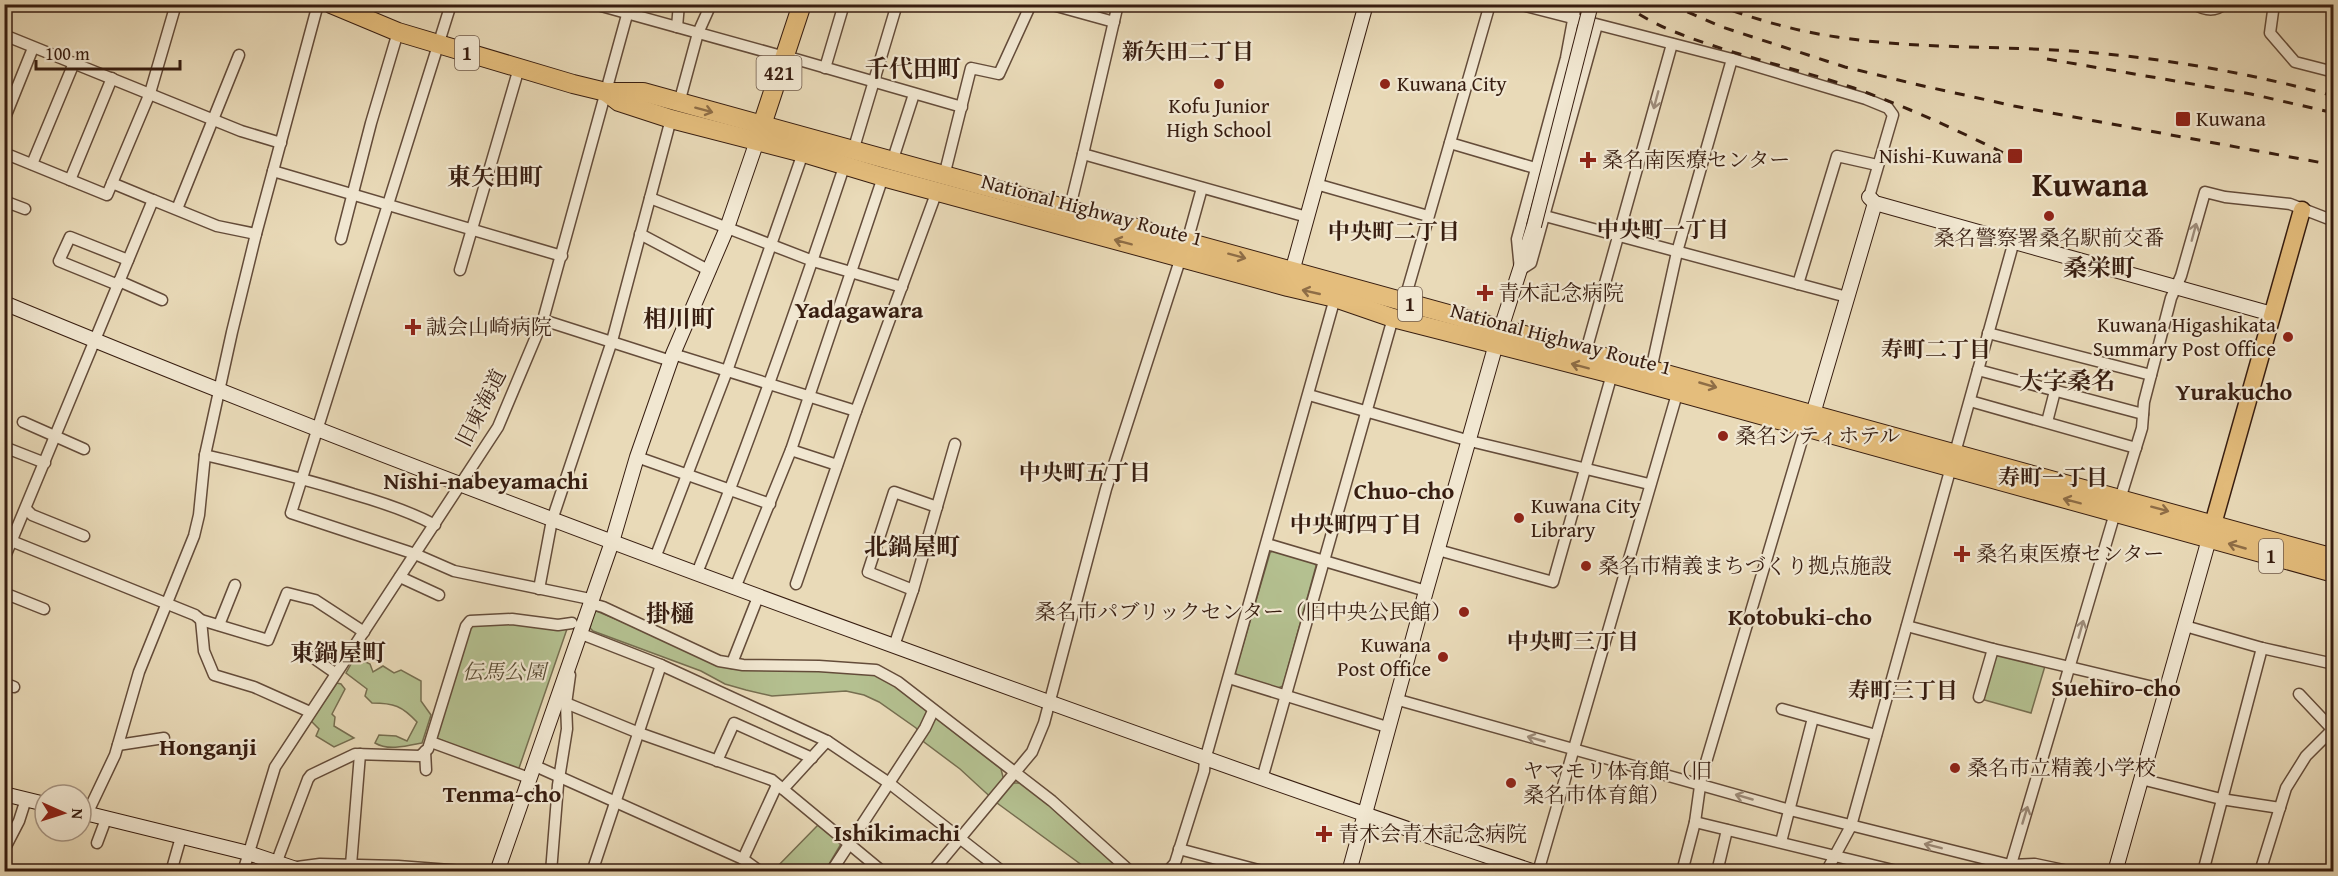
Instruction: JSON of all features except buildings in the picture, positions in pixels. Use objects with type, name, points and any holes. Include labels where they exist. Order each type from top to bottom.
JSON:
[{"type":"highway","name":"National Highway Route 1","points":[[331,4],[362,11],[398,32],[519,68],[606,92],[636,92],[675,111],[1290,279],[1404,302],[1499,336],[1677,394],[1810,421]]},
{"type":"highway","name":"421","points":[[759,134],[802,4]]},
{"type":"highway","name":"National Highway Route 1","points":[[759,134],[803,153],[849,158]]},
{"type":"highway","name":"National Highway Route 1","points":[[940,184],[1069,211],[1184,250]]},
{"type":"highway","name":"National Highway Route 1","points":[[1290,279],[1335,298],[1393,318],[1586,351],[1810,421],[1953,461],[2211,531],[2334,558]]},
{"type":"highway","name":"National Highway Route 1","points":[[2211,531],[2334,573]]},
{"type":"main road","points":[[2211,531],[2302,210]]},
{"type":"street","points":[[4,153],[107,195],[150,93],[176,4]]},
{"type":"street","points":[[93,795],[118,745],[139,672],[194,536],[199,515],[205,455],[256,234],[318,4]]},
{"type":"street","points":[[451,4],[291,513],[416,554],[454,571],[590,601],[719,661],[838,666],[876,670],[898,682],[1080,824],[1131,872]]},
{"type":"street","points":[[594,4],[629,9],[677,27],[962,107]]},
{"type":"street","points":[[677,27],[679,4]]},
{"type":"street","points":[[539,589],[552,520],[612,341],[675,111],[698,33],[711,4]]},
{"type":"street","points":[[825,68],[844,4]]},
{"type":"street","points":[[697,573],[730,490],[813,261],[849,158],[897,4]]},
{"type":"street","points":[[796,584],[856,411],[940,184],[971,68],[999,74],[1031,4]]},
{"type":"street","points":[[1049,4],[1114,22]]},
{"type":"street","points":[[1069,211],[1118,4]]},
{"type":"street","points":[[1290,279],[1366,4]]},
{"type":"street","points":[[1404,302],[1490,4]]},
{"type":"street","points":[[1518,4],[1732,59],[1866,99],[1888,108],[1893,115],[1877,165],[1872,200],[1847,297],[1704,768],[1695,822],[1682,872]]},
{"type":"street","points":[[1520,270],[1516,239],[1566,58],[1576,4]]},
{"type":"street","points":[[1350,872],[1395,699],[1499,336],[1534,226],[1591,4]]},
{"type":"street","points":[[2194,4],[2209,10],[2216,10],[2224,4]]},
{"type":"street","points":[[2274,4],[2270,33],[2295,62],[2334,72]]},
{"type":"street","name":"旧東海道","points":[[243,872],[275,767],[498,427],[543,320],[629,9]]},
{"type":"street","points":[[1520,270],[1531,262],[1597,25]]},
{"type":"street","points":[[341,239],[371,123],[398,32]]},
{"type":"street","points":[[4,35],[241,131],[281,143]]},
{"type":"street","points":[[1586,351],[1672,44]]},
{"type":"street","points":[[4,120],[33,48]]},
{"type":"street","points":[[177,209],[239,55]]},
{"type":"street","points":[[1651,370],[1677,252],[1732,59]]},
{"type":"street","points":[[32,164],[74,63]]},
{"type":"street","points":[[460,270],[519,68]]},
{"type":"street","points":[[70,180],[112,78]]},
{"type":"street","points":[[735,588],[771,504],[914,94]]},
{"type":"street","points":[[497,872],[531,772],[561,701],[576,628],[590,601],[612,542],[637,457],[672,357],[727,228],[759,134]]},
{"type":"street","points":[[1450,143],[1535,168]]},
{"type":"street","points":[[656,558],[727,371],[803,153]]},
{"type":"street","points":[[1083,154],[1307,217]]},
{"type":"street","points":[[1798,284],[1837,156],[1877,165]]},
{"type":"street","points":[[273,171],[562,256]]},
{"type":"street","points":[[112,183],[217,226],[256,234]]},
{"type":"street","points":[[1316,184],[1428,216]]},
{"type":"street","points":[[932,872],[1032,752],[1044,723],[1106,489],[1202,188]]},
{"type":"street","points":[[2009,868],[2142,428],[2144,402],[2171,298],[2181,276],[2205,192],[2225,197],[2290,204],[2334,221]]},
{"type":"street","points":[[650,198],[813,261],[902,287]]},
{"type":"street","points":[[4,559],[8,539],[26,509],[153,200]]},
{"type":"street","points":[[1872,200],[2272,314]]},
{"type":"street","points":[[4,201],[25,209]]},
{"type":"street","points":[[1545,216],[1847,297]]},
{"type":"street","points":[[640,234],[710,271]]},
{"type":"street","points":[[128,260],[70,237],[59,261],[162,300]]},
{"type":"street","points":[[1826,872],[1851,826],[2014,241]]},
{"type":"street","points":[[1167,872],[1175,862],[1204,771],[1205,760],[1268,544],[1335,298]]},
{"type":"street","points":[[4,303],[460,486],[758,597],[1205,760],[1364,816],[1536,872],[1677,394]]},
{"type":"street","points":[[1262,779],[1393,318]]},
{"type":"street","points":[[543,320],[612,341],[727,371],[856,411]]},
{"type":"street","points":[[1988,333],[2151,375]]},
{"type":"street","points":[[1978,370],[2143,414]]},
{"type":"street","points":[[1438,550],[1553,582],[1612,374]]},
{"type":"street","points":[[2047,422],[2055,391]]},
{"type":"street","points":[[1309,395],[1470,441],[1649,484]]},
{"type":"street","points":[[1970,401],[2136,448]]},
{"type":"street","points":[[23,422],[84,449]]},
{"type":"street","points":[[894,646],[913,590],[955,444]]},
{"type":"street","points":[[4,447],[45,463]]},
{"type":"street","points":[[790,450],[837,465]]},
{"type":"street","points":[[205,455],[303,478],[384,503],[417,515],[435,525]]},
{"type":"street","points":[[637,457],[771,504]]},
{"type":"street","points":[[913,590],[868,572],[894,492],[937,507]]},
{"type":"street","points":[[26,509],[32,515],[84,536]]},
{"type":"street","points":[[2115,872],[2211,531]]},
{"type":"street","points":[[8,539],[195,615],[201,620],[268,640],[287,594],[315,600],[364,632]]},
{"type":"street","points":[[1268,544],[1426,591]]},
{"type":"street","points":[[400,577],[439,595]]},
{"type":"street","points":[[219,625],[235,585]]},
{"type":"street","points":[[4,592],[44,609]]},
{"type":"street","points":[[732,663],[758,597]]},
{"type":"street","points":[[426,770],[428,747],[466,626],[470,621],[512,619],[576,628],[826,741],[889,783],[1003,872]]},
{"type":"street","points":[[201,620],[204,651],[214,675],[254,687],[310,712]]},
{"type":"street","points":[[1907,626],[2166,690]]},
{"type":"street","points":[[2185,626],[2262,648],[2334,664]]},
{"type":"street","points":[[2203,872],[2262,648]]},
{"type":"street","points":[[1979,698],[1993,649]]},
{"type":"street","points":[[312,657],[335,673]]},
{"type":"street","points":[[592,872],[661,665]]},
{"type":"street","points":[[1229,678],[1387,728]]},
{"type":"street","points":[[2260,872],[2286,788],[2306,756],[2333,729],[2299,694]]},
{"type":"street","points":[[1395,699],[1790,810],[2009,868],[2036,864],[2073,872]]},
{"type":"street","points":[[561,701],[639,733],[772,780],[882,872]]},
{"type":"street","points":[[551,872],[567,729],[561,701]]},
{"type":"street","points":[[1782,709],[1876,735]]},
{"type":"street","points":[[831,872],[933,711]]},
{"type":"street","points":[[1781,842],[1813,718]]},
{"type":"street","points":[[717,761],[734,723],[812,758]]},
{"type":"street","points":[[118,745],[164,738]]},
{"type":"street","points":[[743,859],[780,787],[812,758],[826,741]]},
{"type":"street","points":[[277,866],[311,775],[355,754],[420,756],[428,747]]},
{"type":"street","points":[[428,747],[531,772],[560,776],[743,859],[761,872]]},
{"type":"street","points":[[351,865],[360,754]]},
{"type":"street","points":[[2141,778],[2221,799],[2280,808]]},
{"type":"street","points":[[4,794],[33,801]]},
{"type":"street","points":[[4,849],[19,821],[26,799]]},
{"type":"street","points":[[93,815],[248,853],[277,866],[301,869],[320,864],[476,872]]},
{"type":"street","points":[[97,843],[106,819]]},
{"type":"street","points":[[1695,822],[1781,842],[1835,858],[1900,872]]},
{"type":"street","points":[[1717,872],[1727,830]]},
{"type":"street","points":[[171,872],[181,837]]},
{"type":"street","points":[[1179,849],[1266,872]]},
{"type":"green space","points":[[1273,550],[1314,562],[1316,566],[1283,686],[1278,688],[1237,676],[1235,672],[1270,553]]},
{"type":"green space","points":[[594,610],[722,666],[873,674],[887,680],[1001,769],[1003,777],[1012,783],[1022,783],[1126,871],[1090,871],[997,803],[960,769],[924,742],[916,728],[879,702],[864,695],[846,691],[772,696],[725,684],[701,671],[593,631],[590,628]]},
{"type":"green space","name":"伝馬公園","points":[[519,624],[567,629],[518,771],[436,738],[471,625]]},
{"type":"green space","points":[[1994,653],[2045,666],[2031,713],[1981,699]]},
{"type":"green space","points":[[355,657],[370,664],[373,672],[383,666],[394,673],[401,670],[421,681],[421,701],[431,715],[422,743],[386,747],[375,743],[379,735],[396,736],[407,741],[417,722],[397,706],[372,703],[365,696],[367,689],[346,673]]},
{"type":"green space","points":[[337,683],[345,689],[332,714],[335,717],[334,726],[354,738],[334,747],[316,736],[319,729],[311,721]]},
{"type":"green space","points":[[818,825],[841,844],[825,871],[773,871]]},
{"type":"railway","points":[[1622,4],[1661,26],[1697,40],[1875,96],[2014,158]]},
{"type":"railway","points":[[1669,4],[1722,27],[1845,67],[1919,85],[2014,106],[2334,165]]},
{"type":"railway","points":[[1714,4],[1775,24],[1837,37],[1901,44],[2126,56],[2216,69],[2334,96]]},
{"type":"railway","points":[[2047,59],[2251,94],[2334,113]]},
{"type":"place","name":"Kofu Junior High School","points":[[1219,84]]},
{"type":"place","name":"Kuwana City","points":[[1385,84]]},
{"type":"place","name":"Kuwana","points":[[2183,119]]},
{"type":"place","name":"Nishi-Kuwana","points":[[2015,156]]},
{"type":"place","name":"桑名南医療センター","points":[[1588,160]]},
{"type":"place","name":"桑名警察署桑名駅前交番","points":[[2049,216]]},
{"type":"place","name":"青木記念病院","points":[[1485,293]]},
{"type":"place","name":"誠会山崎病院","points":[[413,327]]},
{"type":"place","name":"Kuwana Higashikata Summary Post Office","points":[[2288,337]]},
{"type":"place","name":"桑名シティホテル","points":[[1723,436]]},
{"type":"place","name":"Kuwana City Library","points":[[1519,518]]},
{"type":"place","name":"桑名東医療センター","points":[[1962,554]]},
{"type":"place","name":"桑名市精義まちづくり拠点施設","points":[[1586,566]]},
{"type":"place","name":"桑名市パブリックセンター（旧中央公民館）","points":[[1464,612]]},
{"type":"place","name":"Kuwana Post Office","points":[[1443,657]]},
{"type":"place","name":"桑名市立精義小学校","points":[[1955,768]]},
{"type":"place","name":"ヤマモリ体育館（旧 桑名市体育館）","points":[[1511,783]]},
{"type":"place","name":"青木会青木記念病院","points":[[1324,834]]},
{"type":"district","name":"新矢田二丁目","points":[[1188,51]]},
{"type":"district","name":"千代田町","points":[[913,69]]},
{"type":"district","name":"東矢田町","points":[[495,177]]},
{"type":"district","name":"Kuwana","points":[[2090,184]]},
{"type":"district","name":"中央町一丁目","points":[[1663,229]]},
{"type":"district","name":"中央町二丁目","points":[[1394,231]]},
{"type":"district","name":"桑栄町","points":[[2099,268]]},
{"type":"district","name":"Yadagawara","points":[[859,310]]},
{"type":"district","name":"相川町","points":[[679,319]]},
{"type":"district","name":"寿町二丁目","points":[[1936,349]]},
{"type":"district","name":"大字桑名","points":[[2067,381]]},
{"type":"district","name":"Yurakucho","points":[[2234,392]]},
{"type":"district","name":"中央町五丁目","points":[[1085,472]]},
{"type":"district","name":"寿町一丁目","points":[[2053,477]]},
{"type":"district","name":"Nishi-nabeyamachi","points":[[486,481]]},
{"type":"district","name":"Chuo-cho","points":[[1404,491]]},
{"type":"district","name":"中央町四丁目","points":[[1356,524]]},
{"type":"district","name":"北鍋屋町","points":[[912,547]]},
{"type":"district","name":"掛樋","points":[[670,614]]},
{"type":"district","name":"Kotobuki-cho","points":[[1800,617]]},
{"type":"district","name":"中央町三丁目","points":[[1573,641]]},
{"type":"district","name":"東鍋屋町","points":[[338,653]]},
{"type":"district","name":"Suehiro-cho","points":[[2116,688]]},
{"type":"district","name":"寿町三丁目","points":[[1903,690]]},
{"type":"district","name":"Honganji","points":[[208,747]]},
{"type":"district","name":"Tenma-cho","points":[[502,794]]},
{"type":"district","name":"Ishikimachi","points":[[897,833]]}]
